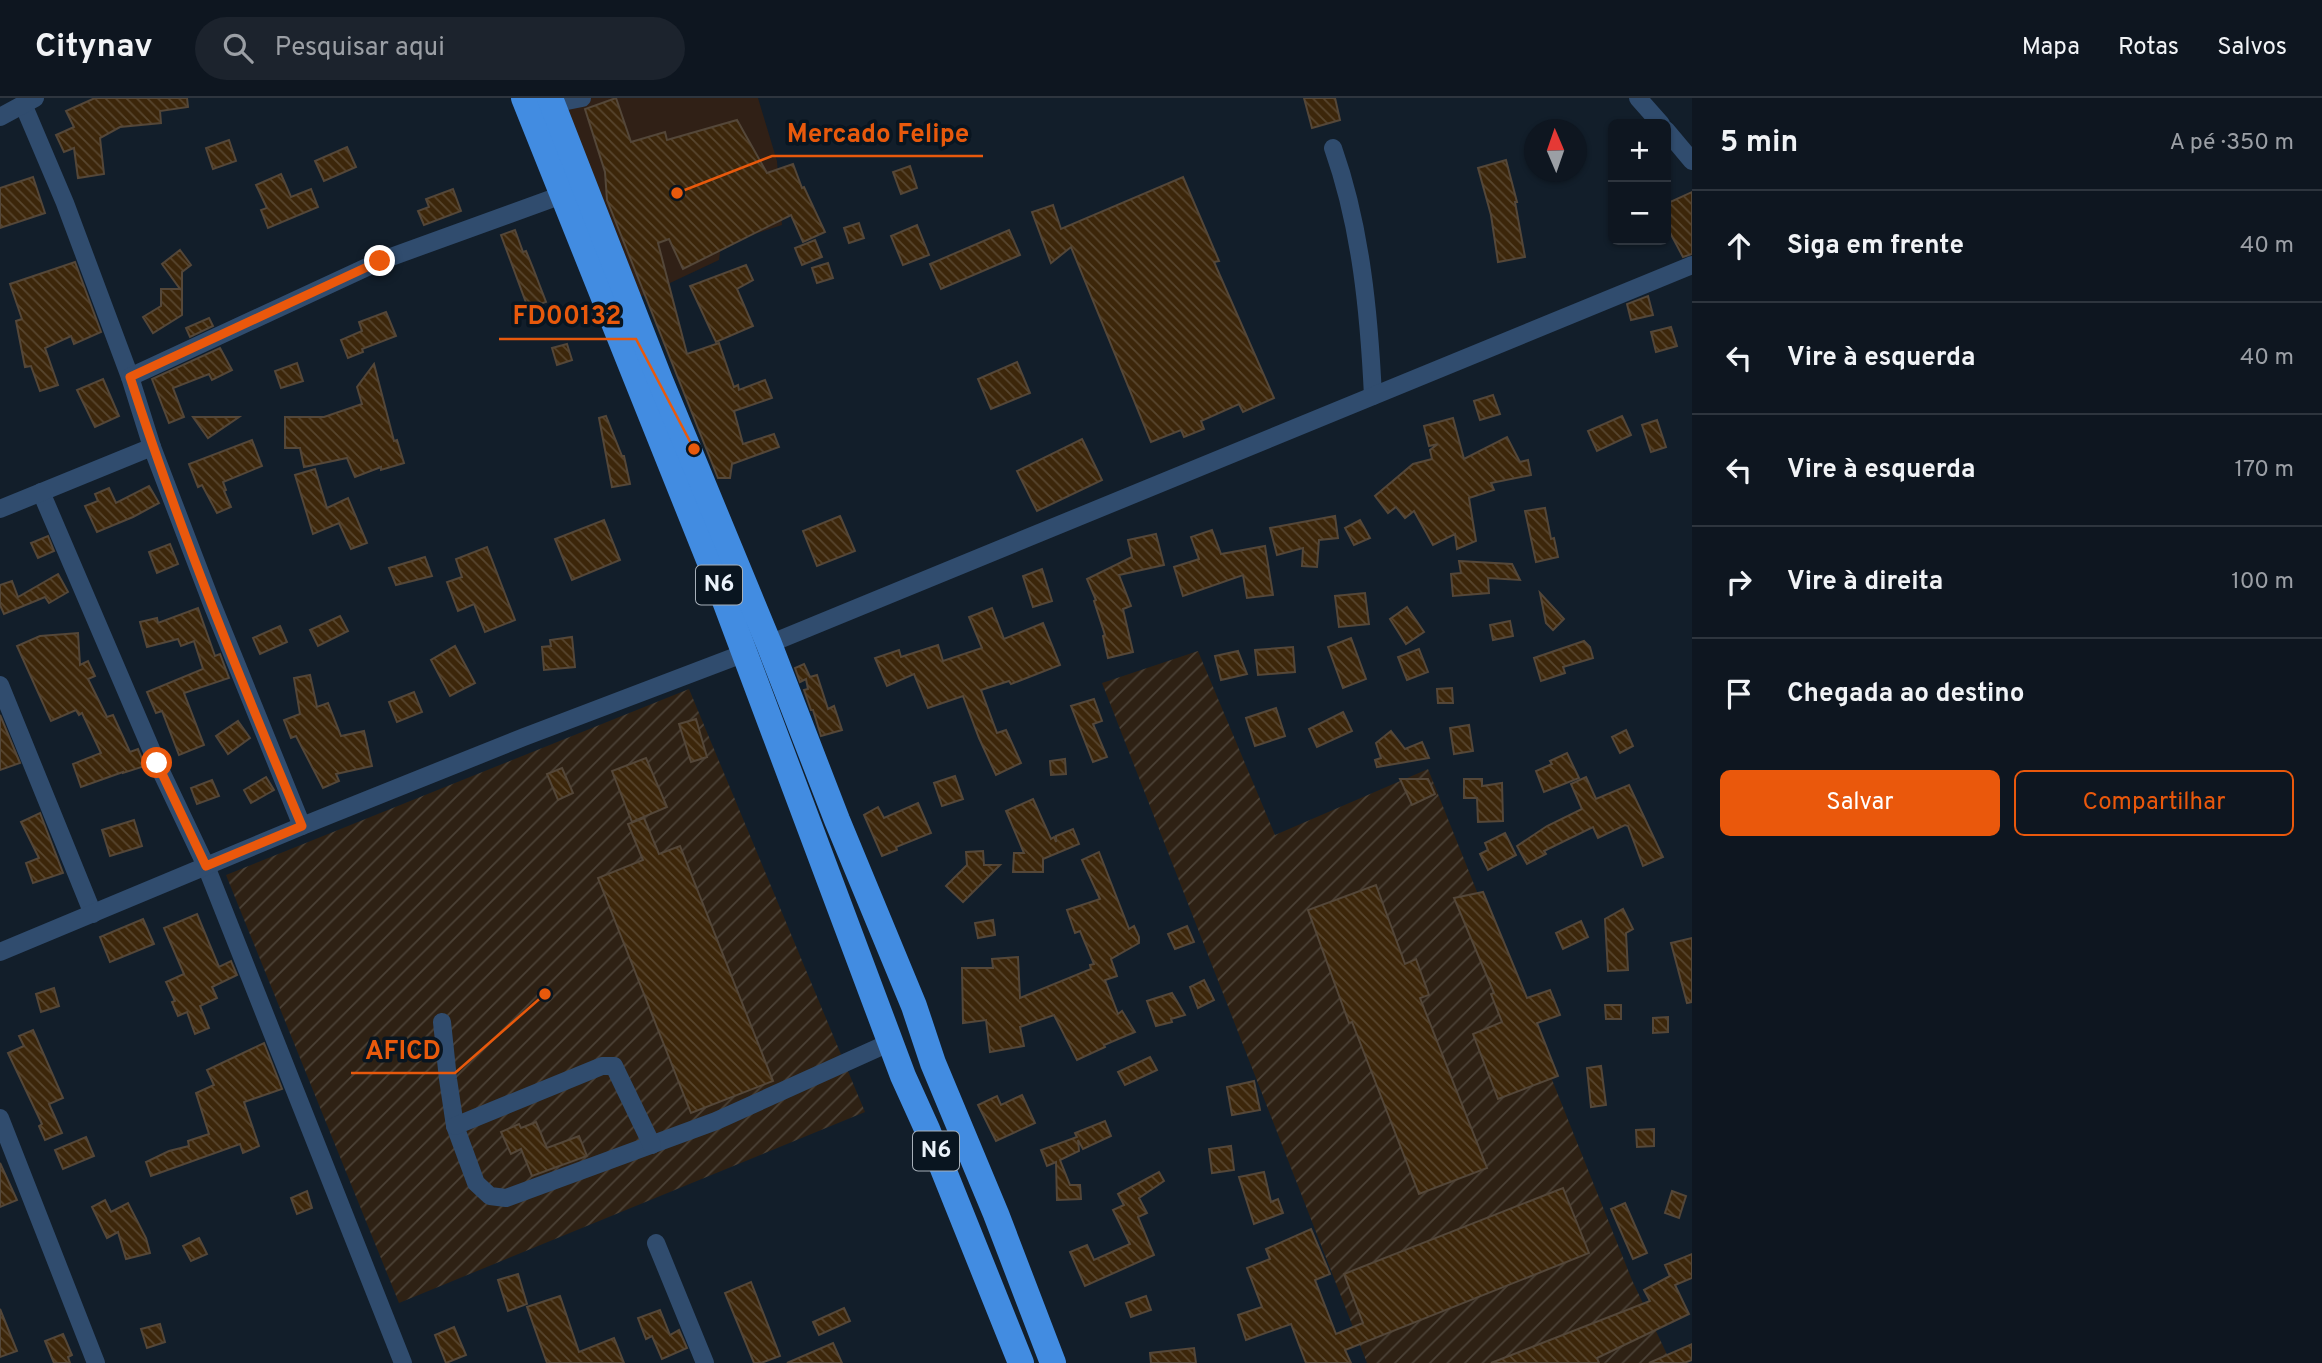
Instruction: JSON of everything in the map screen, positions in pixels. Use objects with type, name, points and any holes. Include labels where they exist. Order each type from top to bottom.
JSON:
[{"type":"highway","name":"N6","points":[[524,98],[714,572],[757,649],[837,820],[914,1006],[933,1063],[996,1214],[1053,1363]]},
{"type":"highway","name":"N6","points":[[556,100],[757,649],[903,1076],[1021,1363]]},
{"type":"highway","points":[[967,1227],[996,1214]]},
{"type":"street","points":[[556,100],[582,98]]},
{"type":"street","points":[[1638,98],[1657,119]]},
{"type":"street","points":[[0,117],[29,101],[130,377],[152,447],[302,826]]},
{"type":"street","points":[[1671,136],[1692,161]]},
{"type":"street","points":[[1333,149],[1347,187],[1370,324],[1373,396]]},
{"type":"street","points":[[130,377],[380,261],[562,195]]},
{"type":"street","points":[[0,952],[524,737],[757,649],[1692,265]]},
{"type":"street","points":[[0,509],[152,447]]},
{"type":"street","points":[[41,492],[157,763],[206,866],[403,1363]]},
{"type":"street","points":[[0,685],[93,914]]},
{"type":"street","points":[[442,1022],[455,1126],[476,1183],[490,1196],[506,1198],[716,1121],[891,1042]]},
{"type":"street","points":[[455,1126],[602,1066],[614,1066],[652,1145]]},
{"type":"street","points":[[0,1118],[96,1363]]},
{"type":"street","points":[[656,1243],[705,1363]]},
{"type":"shaded area","points":[[540,98],[758,98],[777,161],[782,225],[721,245],[719,260],[621,306]]},
{"type":"shaded area","points":[[1198,651],[1275,835],[1428,769],[1632,1280],[1671,1363],[1367,1363],[1102,683]]},
{"type":"shaded area","points":[[689,689],[865,1112],[399,1303],[226,875]]},
{"type":"building","points":[[95,98],[187,98],[188,107],[160,111],[161,123],[120,127],[100,138],[104,174],[78,178],[74,148],[64,152],[56,135],[74,127],[66,111]]},
{"type":"building","points":[[616,98],[631,142],[665,132],[667,140],[737,120],[767,173],[793,164],[825,232],[803,242],[791,215],[683,269],[669,239],[658,243],[687,354],[719,343],[734,387],[738,385],[739,390],[765,380],[772,398],[734,411],[743,444],[774,434],[779,447],[732,464],[730,478],[718,478],[607,200],[605,172],[585,109]]},
{"type":"building","points":[[1304,98],[1335,98],[1340,120],[1312,128]]},
{"type":"building","points":[[229,140],[236,161],[213,169],[206,148]]},
{"type":"building","points":[[347,147],[356,167],[324,181],[315,161]]},
{"type":"building","points":[[1506,160],[1517,202],[1525,257],[1498,262],[1491,215],[1478,168]]},
{"type":"building","points":[[910,166],[917,188],[901,194],[893,172]]},
{"type":"building","points":[[281,174],[291,197],[311,189],[318,207],[268,228],[261,210],[267,208],[256,185]]},
{"type":"building","points":[[33,177],[45,213],[0,228],[0,188]]},
{"type":"building","points":[[1183,177],[1219,261],[1214,262],[1274,398],[1243,412],[1239,404],[1201,421],[1204,429],[1184,437],[1181,430],[1151,442],[1071,247],[1051,263],[1032,212],[1053,205],[1061,229]]},
{"type":"building","points":[[453,189],[461,211],[424,225],[418,211],[429,207],[426,199]]},
{"type":"building","points":[[1692,192],[1692,254],[1683,257],[1671,234],[1671,202]]},
{"type":"building","points":[[859,223],[864,238],[849,243],[844,228]]},
{"type":"building","points":[[917,225],[929,255],[903,265],[891,236]]},
{"type":"building","points":[[515,230],[546,302],[528,308],[501,235]]},
{"type":"building","points":[[1009,230],[1020,255],[941,289],[930,264]]},
{"type":"building","points":[[815,240],[822,257],[802,265],[795,248]]},
{"type":"building","points":[[180,250],[191,265],[182,272],[182,315],[153,333],[143,317],[161,306],[161,289],[180,289],[162,264]]},
{"type":"building","points":[[75,262],[101,332],[74,344],[71,336],[45,348],[58,385],[40,391],[31,366],[25,367],[16,321],[22,319],[10,284]]},
{"type":"building","points":[[828,263],[833,278],[817,283],[812,268]]},
{"type":"building","points":[[746,265],[753,280],[737,289],[753,326],[716,342],[690,286]]},
{"type":"building","points":[[1648,296],[1653,315],[1631,320],[1627,304]]},
{"type":"building","points":[[386,312],[396,336],[362,349],[363,352],[348,358],[341,340],[362,331],[359,322]]},
{"type":"building","points":[[209,318],[213,326],[190,337],[186,328]]},
{"type":"building","points":[[1671,327],[1677,346],[1656,352],[1651,332]]},
{"type":"building","points":[[567,344],[572,360],[557,365],[552,348]]},
{"type":"building","points":[[220,348],[232,370],[212,380],[209,374],[173,388],[184,417],[169,423],[152,379]]},
{"type":"building","points":[[1017,362],[1030,393],[991,409],[978,379]]},
{"type":"building","points":[[297,363],[303,381],[281,388],[275,371]]},
{"type":"building","points":[[374,364],[394,441],[397,440],[404,463],[381,470],[381,467],[355,477],[347,458],[304,467],[300,448],[285,448],[285,417],[324,417],[362,404],[357,387]]},
{"type":"building","points":[[103,379],[119,416],[95,427],[77,390]]},
{"type":"building","points":[[1493,395],[1500,414],[1480,420],[1474,401]]},
{"type":"building","points":[[606,416],[624,456],[630,484],[612,487],[599,418]]},
{"type":"building","points":[[1622,416],[1631,435],[1597,451],[1588,431]]},
{"type":"building","points":[[193,417],[239,417],[208,438]]},
{"type":"building","points":[[1453,418],[1464,459],[1507,437],[1520,462],[1528,460],[1531,475],[1491,483],[1494,490],[1469,498],[1476,541],[1457,549],[1455,534],[1433,545],[1414,511],[1405,518],[1396,507],[1388,513],[1375,496],[1413,464],[1432,459],[1430,450],[1438,444],[1429,446],[1424,426]]},
{"type":"building","points":[[1657,420],[1666,447],[1651,452],[1642,425]]},
{"type":"building","points":[[1082,439],[1102,480],[1037,511],[1017,471]]},
{"type":"building","points":[[252,440],[262,466],[223,482],[231,507],[217,513],[202,485],[198,487],[189,464]]},
{"type":"building","points":[[315,469],[327,508],[348,498],[367,543],[351,549],[339,523],[313,534],[295,475]]},
{"type":"building","points":[[149,486],[159,503],[97,532],[85,506],[98,501],[95,494],[109,488],[116,503]]},
{"type":"building","points":[[1545,508],[1551,539],[1554,538],[1558,557],[1536,562],[1525,511]]},
{"type":"building","points":[[840,516],[855,551],[817,566],[803,531]]},
{"type":"building","points":[[1335,516],[1338,538],[1319,540],[1317,567],[1302,566],[1303,548],[1277,555],[1270,528]]},
{"type":"building","points":[[604,520],[620,560],[572,580],[555,539]]},
{"type":"building","points":[[1360,520],[1370,538],[1354,545],[1345,528]]},
{"type":"building","points":[[1212,530],[1221,554],[1265,546],[1273,595],[1247,598],[1243,575],[1183,596],[1174,567],[1199,559],[1191,537]]},
{"type":"building","points":[[1156,534],[1164,565],[1119,575],[1131,606],[1123,609],[1133,652],[1108,658],[1103,636],[1105,635],[1094,601],[1096,600],[1087,579],[1132,557],[1128,540]]},
{"type":"building","points":[[48,536],[54,551],[38,558],[31,543]]},
{"type":"building","points":[[170,544],[178,564],[157,573],[149,552]]},
{"type":"building","points":[[487,547],[515,620],[485,632],[474,604],[458,611],[447,582],[462,577],[456,559]]},
{"type":"building","points":[[425,557],[432,576],[396,585],[389,568]]},
{"type":"building","points":[[1459,561],[1512,564],[1520,580],[1488,578],[1489,593],[1453,596],[1451,574],[1461,573]]},
{"type":"building","points":[[1042,569],[1052,601],[1033,607],[1023,576]]},
{"type":"building","points":[[58,574],[68,592],[49,603],[45,597],[4,614],[0,605],[0,585],[12,581],[18,597]]},
{"type":"building","points":[[1365,593],[1369,624],[1339,627],[1335,596]]},
{"type":"building","points":[[1540,593],[1564,619],[1553,630],[1546,623]]},
{"type":"building","points":[[1407,607],[1424,632],[1406,644],[1390,619]]},
{"type":"building","points":[[198,608],[215,656],[220,654],[229,678],[184,693],[204,745],[179,755],[162,711],[156,713],[147,692],[203,669],[194,641],[181,646],[178,639],[147,647],[140,622],[157,618],[158,623]]},
{"type":"building","points":[[992,608],[1004,639],[1043,623],[1060,665],[1011,684],[1009,681],[981,690],[997,733],[1006,730],[1021,763],[996,775],[963,696],[928,708],[914,674],[887,686],[875,658],[899,650],[901,657],[938,645],[943,661],[982,648],[969,617]]},
{"type":"building","points":[[340,616],[348,631],[318,646],[310,630]]},
{"type":"building","points":[[1510,621],[1513,636],[1493,640],[1490,625]]},
{"type":"building","points":[[280,626],[287,642],[260,654],[253,638]]},
{"type":"building","points":[[78,633],[80,665],[88,661],[95,676],[88,679],[107,717],[113,715],[130,752],[138,749],[145,766],[81,787],[73,764],[101,753],[82,713],[79,715],[76,710],[51,721],[17,646],[40,636]]},
{"type":"building","points":[[572,637],[575,667],[544,670],[542,647],[551,646],[550,640]]},
{"type":"building","points":[[1351,638],[1366,679],[1343,688],[1328,647]]},
{"type":"building","points":[[1584,641],[1590,647],[1593,658],[1563,667],[1565,673],[1541,681],[1534,658]]},
{"type":"building","points":[[455,646],[475,683],[450,696],[431,660]]},
{"type":"building","points":[[1293,647],[1295,672],[1258,675],[1255,650]]},
{"type":"building","points":[[1419,649],[1428,672],[1407,680],[1398,657]]},
{"type":"building","points":[[1238,651],[1247,674],[1221,680],[1215,656]]},
{"type":"building","points":[[804,664],[810,677],[817,675],[828,709],[834,706],[842,730],[821,736],[804,690],[808,689],[806,679],[800,682],[795,668]]},
{"type":"building","points":[[310,675],[317,707],[328,703],[341,736],[364,731],[372,766],[336,774],[339,781],[323,788],[296,736],[291,738],[284,720],[300,714],[294,678]]},
{"type":"building","points":[[1452,688],[1453,703],[1438,703],[1437,689]]},
{"type":"building","points":[[414,692],[422,712],[397,722],[389,702]]},
{"type":"building","points":[[1094,699],[1102,721],[1093,724],[1107,757],[1093,762],[1071,706]]},
{"type":"building","points":[[1276,708],[1285,736],[1255,746],[1246,718]]},
{"type":"building","points":[[1343,712],[1352,731],[1317,747],[1309,729]]},
{"type":"building","points":[[0,715],[20,763],[0,770]]},
{"type":"building","points":[[696,719],[707,757],[691,762],[679,724]]},
{"type":"building","points":[[238,721],[250,738],[228,754],[216,736]]},
{"type":"building","points":[[1469,725],[1473,751],[1454,754],[1450,728]]},
{"type":"building","points":[[1626,730],[1633,746],[1620,753],[1612,737]]},
{"type":"building","points":[[1391,731],[1405,749],[1422,742],[1429,758],[1377,767],[1375,760],[1381,758],[1376,743]]},
{"type":"building","points":[[1567,753],[1579,778],[1544,792],[1536,771]]},
{"type":"building","points":[[646,758],[667,807],[632,822],[612,771]]},
{"type":"building","points":[[1065,759],[1066,774],[1051,775],[1050,761]]},
{"type":"building","points":[[562,768],[573,793],[558,800],[547,774]]},
{"type":"building","points":[[955,776],[963,799],[942,806],[934,783]]},
{"type":"building","points":[[266,777],[274,790],[251,803],[244,790]]},
{"type":"building","points":[[1586,777],[1596,799],[1629,785],[1663,857],[1643,866],[1628,826],[1625,825],[1598,838],[1593,827],[1544,851],[1546,854],[1527,864],[1517,846],[1547,826],[1582,809],[1571,784]]},
{"type":"building","points":[[1400,779],[1428,779],[1435,794],[1412,805]]},
{"type":"building","points":[[1464,779],[1482,779],[1482,786],[1502,783],[1503,821],[1478,822],[1477,798],[1464,798]]},
{"type":"building","points":[[212,780],[219,796],[197,804],[191,788]]},
{"type":"building","points":[[1033,799],[1051,839],[1054,837],[1056,842],[1056,836],[1073,829],[1079,844],[1043,859],[1043,872],[1013,872],[1014,853],[1024,853],[1006,811]]},
{"type":"building","points":[[918,803],[931,833],[896,847],[897,850],[882,856],[864,815],[878,807],[884,818]]},
{"type":"building","points":[[40,813],[63,873],[33,883],[26,863],[39,858],[21,822]]},
{"type":"building","points":[[644,818],[659,854],[680,846],[773,1081],[691,1113],[598,878],[643,860],[628,824]]},
{"type":"building","points":[[134,820],[142,846],[110,856],[102,830]]},
{"type":"building","points":[[1505,833],[1516,855],[1488,870],[1480,854],[1488,850],[1485,843]]},
{"type":"building","points":[[983,851],[984,865],[1000,865],[963,902],[946,886],[967,865],[966,852]]},
{"type":"building","points":[[1099,852],[1129,929],[1134,926],[1139,937],[1139,943],[1111,959],[1117,976],[1105,980],[1118,1014],[1122,1011],[1135,1032],[1077,1060],[1054,1015],[1020,1027],[1024,1046],[990,1052],[986,1020],[963,1023],[962,968],[993,968],[992,959],[1018,957],[1020,998],[1091,969],[1090,965],[1094,964],[1080,931],[1075,933],[1067,910],[1100,899],[1082,860]]},
{"type":"building","points":[[1376,885],[1405,964],[1416,959],[1429,995],[1420,998],[1487,1168],[1419,1194],[1352,1022],[1349,1023],[1308,910]]},
{"type":"building","points":[[1483,892],[1527,998],[1550,990],[1560,1015],[1537,1023],[1558,1076],[1498,1099],[1473,1034],[1502,1022],[1491,994],[1494,993],[1454,898]]},
{"type":"building","points":[[1623,909],[1633,929],[1626,933],[1628,970],[1608,971],[1605,919]]},
{"type":"building","points":[[197,914],[219,967],[231,961],[237,975],[212,987],[217,998],[200,1006],[209,1028],[195,1034],[187,1012],[178,1016],[172,1002],[175,1001],[166,982],[184,974],[164,928]]},
{"type":"building","points":[[143,919],[154,944],[110,962],[100,937]]},
{"type":"building","points":[[993,920],[995,935],[978,938],[975,923]]},
{"type":"building","points":[[1581,921],[1588,937],[1563,949],[1556,933]]},
{"type":"building","points":[[1187,926],[1194,942],[1175,949],[1168,934]]},
{"type":"building","points":[[1692,938],[1692,1002],[1687,1003],[1671,943]]},
{"type":"building","points":[[1204,980],[1214,1000],[1198,1008],[1190,987]]},
{"type":"building","points":[[54,988],[59,1006],[41,1012],[36,994]]},
{"type":"building","points":[[1172,993],[1185,1015],[1156,1026],[1147,1001]]},
{"type":"building","points":[[1605,1005],[1621,1005],[1621,1019],[1606,1019]]},
{"type":"building","points":[[1668,1017],[1668,1032],[1653,1033],[1653,1018]]},
{"type":"building","points":[[33,1030],[63,1098],[49,1104],[62,1133],[45,1140],[39,1126],[42,1124],[8,1053],[24,1046],[19,1036]]},
{"type":"building","points":[[264,1043],[282,1089],[244,1102],[259,1146],[243,1153],[240,1144],[151,1176],[146,1162],[169,1151],[189,1146],[188,1141],[209,1134],[196,1093],[214,1085],[207,1070]]},
{"type":"building","points":[[1150,1057],[1157,1070],[1125,1085],[1118,1072]]},
{"type":"building","points":[[1601,1066],[1606,1105],[1591,1107],[1587,1068]]},
{"type":"building","points":[[1254,1081],[1260,1110],[1232,1115],[1227,1087]]},
{"type":"building","points":[[1022,1095],[1035,1123],[996,1141],[978,1105],[997,1096],[1001,1105]]},
{"type":"building","points":[[1105,1121],[1111,1136],[1083,1149],[1078,1140],[1079,1151],[1060,1160],[1070,1185],[1080,1185],[1081,1199],[1057,1200],[1056,1162],[1047,1166],[1041,1150],[1077,1137],[1075,1133]]},
{"type":"building","points":[[536,1122],[547,1148],[579,1136],[587,1156],[532,1176],[521,1149],[511,1154],[501,1132],[519,1124],[521,1128]]},
{"type":"building","points":[[1654,1129],[1654,1146],[1637,1147],[1636,1130]]},
{"type":"building","points":[[86,1137],[94,1156],[63,1169],[55,1150]]},
{"type":"building","points":[[1231,1146],[1234,1170],[1212,1173],[1209,1149]]},
{"type":"building","points":[[0,1163],[17,1200],[0,1207]]},
{"type":"building","points":[[1159,1172],[1164,1181],[1139,1198],[1147,1213],[1138,1217],[1154,1255],[1085,1286],[1070,1252],[1087,1245],[1094,1260],[1130,1244],[1113,1210],[1124,1205],[1118,1194]]},
{"type":"building","points":[[1264,1172],[1271,1202],[1278,1199],[1283,1213],[1254,1224],[1239,1177]]},
{"type":"building","points":[[1563,1188],[1589,1253],[1345,1350],[1351,1363],[1306,1363],[1291,1324],[1246,1340],[1238,1315],[1262,1307],[1247,1268],[1270,1259],[1266,1249],[1311,1229],[1330,1274],[1315,1280],[1336,1334],[1363,1323],[1344,1274]]},
{"type":"building","points":[[307,1191],[312,1208],[297,1214],[291,1198]]},
{"type":"building","points":[[1672,1191],[1686,1196],[1679,1218],[1665,1213]]},
{"type":"building","points":[[105,1200],[111,1212],[128,1203],[146,1238],[150,1253],[126,1259],[118,1232],[107,1238],[92,1207]]},
{"type":"building","points":[[1625,1203],[1647,1253],[1633,1259],[1611,1209]]},
{"type":"building","points":[[199,1238],[207,1254],[191,1261],[183,1246]]},
{"type":"building","points":[[1692,1254],[1692,1278],[1675,1285],[1689,1314],[1597,1358],[1599,1363],[1491,1363],[1650,1301],[1644,1290],[1670,1276],[1665,1265]]},
{"type":"building","points":[[518,1274],[527,1304],[508,1311],[498,1280]]},
{"type":"building","points":[[751,1282],[780,1356],[761,1363],[754,1363],[725,1293]]},
{"type":"building","points":[[560,1296],[579,1352],[614,1338],[624,1363],[547,1363],[527,1307]]},
{"type":"building","points":[[1146,1296],[1151,1310],[1131,1317],[1126,1303]]},
{"type":"building","points":[[844,1308],[850,1321],[819,1335],[813,1322]]},
{"type":"building","points":[[0,1309],[17,1351],[0,1357]]},
{"type":"building","points":[[660,1310],[670,1335],[679,1330],[687,1348],[662,1359],[652,1336],[646,1339],[638,1318]]},
{"type":"building","points":[[160,1324],[165,1342],[147,1348],[141,1329]]},
{"type":"building","points":[[454,1327],[466,1355],[446,1363],[435,1335]]},
{"type":"building","points":[[63,1334],[72,1355],[68,1357],[70,1363],[54,1363],[45,1341]]},
{"type":"building","points":[[833,1343],[842,1363],[787,1363]]},
{"type":"building","points":[[1692,1344],[1692,1360],[1684,1363],[1649,1363]]},
{"type":"building","points":[[1194,1348],[1196,1363],[1151,1363],[1150,1353]]},
{"type":"place","name":"Mercado Felipe","points":[[677,193]]},
{"type":"place","name":"FD00132","points":[[694,449]]},
{"type":"place","name":"AFICD","points":[[545,994]]},
{"type":"route","points":[[157,763],[206,866],[302,826],[212,604],[152,447],[130,377],[380,261]]}]
